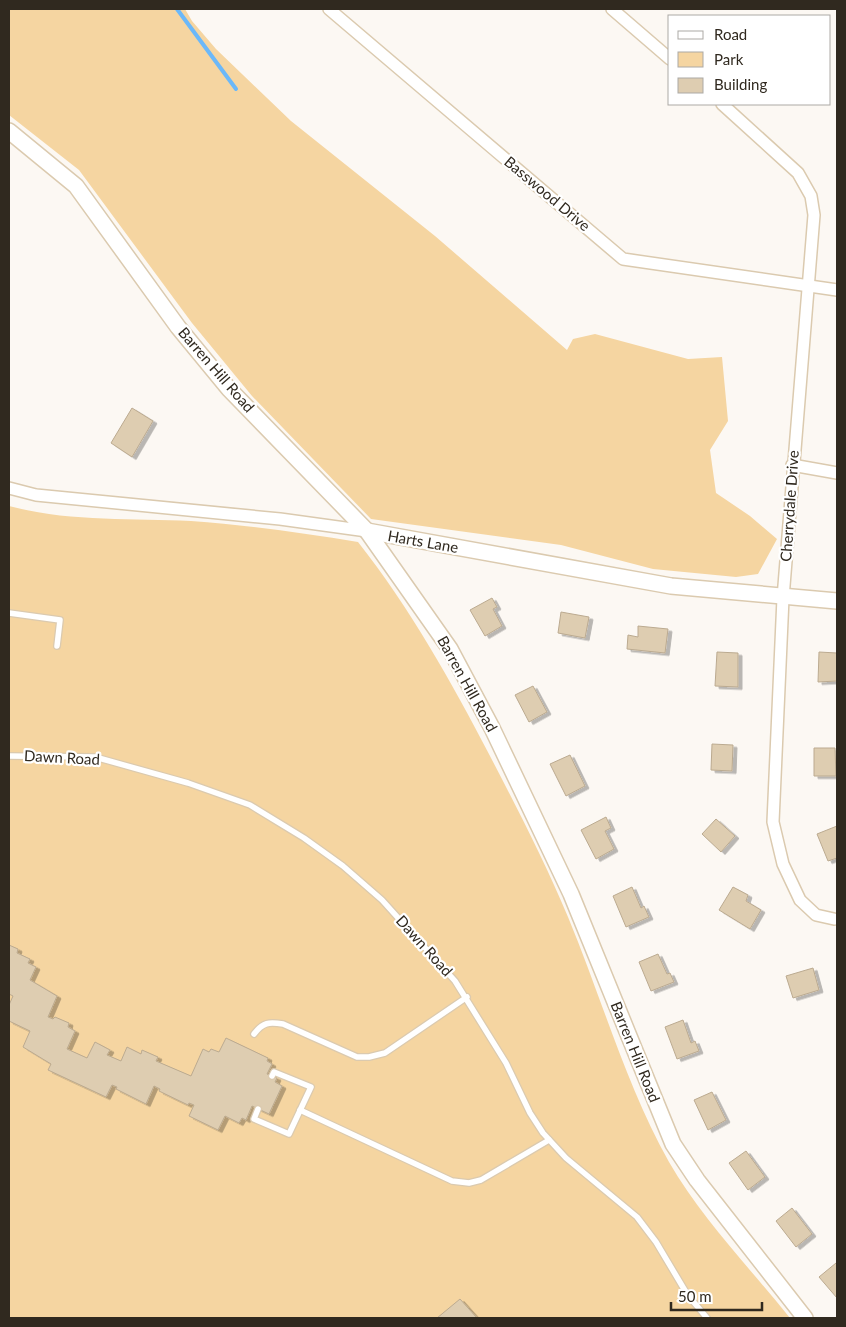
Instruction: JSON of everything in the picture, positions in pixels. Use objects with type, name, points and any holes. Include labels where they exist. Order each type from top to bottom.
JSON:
[{"type":"street","name":"Basswood Drive","points":[[329,9],[623,259],[837,290]]},
{"type":"street","points":[[612,9],[668,57]]},
{"type":"street","name":"Cherrydale Drive","points":[[723,105],[789,162],[806,184],[814,215],[792,465],[783,598],[773,822],[782,864],[800,900],[816,915],[834,919]]},
{"type":"street","name":"Barren Hill Road","points":[[9,131],[76,186],[178,326],[229,390],[367,531],[450,649],[492,728],[571,894],[673,1144],[697,1180],[806,1318]]},
{"type":"street","points":[[792,465],[837,473]]},
{"type":"street","name":"Harts Lane","points":[[9,488],[36,495],[280,519],[367,531],[671,586],[783,598],[837,601]]},
{"type":"lane","points":[[9,613],[60,620],[56,646]]},
{"type":"lane","name":"Dawn Road","points":[[9,756],[95,757],[188,783],[250,805],[304,838],[343,866],[382,900],[455,980],[467,996],[506,1063],[536,1124],[549,1140],[636,1217],[656,1242],[687,1294],[707,1318]]},
{"type":"lane","points":[[254,1034],[261,1024],[270,1022],[283,1024],[357,1057],[369,1057],[385,1053],[467,996]]},
{"type":"lane","points":[[258,1109],[254,1119],[289,1134],[310,1087],[274,1072],[272,1076]]},
{"type":"lane","points":[[300,1110],[452,1181],[469,1183],[480,1180],[549,1140]]},
{"type":"green space","points":[[9,9],[185,9],[192,21],[216,49],[291,121],[435,236],[567,350],[573,339],[595,334],[688,359],[722,357],[728,421],[710,450],[716,493],[750,516],[777,539],[758,574],[736,577],[653,569],[561,545],[371,519],[252,396],[192,323],[79,170],[9,115]]},
{"type":"green space","points":[[9,506],[54,515],[191,521],[296,532],[358,542],[395,593],[429,646],[475,728],[520,815],[568,917],[627,1072],[669,1162],[711,1223],[790,1318],[9,1318]]},
{"type":"building","points":[[132,408],[153,421],[132,457],[111,443]]},
{"type":"building","points":[[492,598],[497,607],[493,609],[502,626],[485,636],[470,610]]},
{"type":"building","points":[[561,612],[589,617],[585,638],[558,633]]},
{"type":"building","points":[[638,626],[668,629],[665,653],[627,649],[628,635],[638,637]]},
{"type":"building","points":[[717,652],[738,653],[738,687],[715,686]]},
{"type":"building","points":[[819,652],[837,653],[837,681],[818,682]]},
{"type":"building","points":[[533,686],[547,712],[529,722],[515,695]]},
{"type":"building","points":[[712,744],[733,745],[732,771],[711,770]]},
{"type":"building","points":[[814,748],[835,748],[836,776],[814,776]]},
{"type":"building","points":[[570,755],[585,786],[566,796],[550,764]]},
{"type":"building","points":[[606,817],[611,828],[605,831],[614,849],[596,859],[581,830]]},
{"type":"building","points":[[716,819],[735,836],[721,852],[702,834]]},
{"type":"building","points":[[837,826],[837,858],[828,861],[817,834]]},
{"type":"building","points":[[632,887],[641,908],[644,906],[649,917],[626,927],[613,896]]},
{"type":"building","points":[[733,887],[748,895],[746,901],[761,910],[750,929],[719,910]]},
{"type":"building","points":[[9,945],[18,949],[17,953],[30,959],[28,963],[36,967],[30,980],[57,996],[48,1017],[53,1019],[55,1017],[69,1023],[68,1027],[75,1031],[67,1049],[87,1058],[95,1042],[110,1050],[107,1055],[121,1061],[127,1047],[141,1054],[142,1050],[158,1057],[156,1061],[191,1076],[203,1049],[209,1052],[211,1049],[219,1052],[226,1038],[268,1058],[267,1061],[272,1064],[267,1074],[277,1078],[275,1082],[282,1086],[269,1114],[252,1106],[246,1120],[242,1118],[239,1123],[225,1116],[218,1130],[189,1116],[194,1105],[189,1103],[188,1105],[159,1091],[160,1089],[154,1086],[146,1104],[116,1089],[117,1087],[112,1085],[106,1097],[48,1070],[51,1064],[23,1047],[30,1031],[9,1021],[9,1005],[13,996],[9,994]]},
{"type":"building","points":[[658,954],[667,974],[670,973],[674,982],[651,991],[639,962]]},
{"type":"building","points":[[813,968],[819,990],[793,998],[786,976]]},
{"type":"building","points":[[683,1020],[691,1043],[695,1041],[699,1051],[677,1059],[665,1027]]},
{"type":"building","points":[[712,1092],[726,1120],[708,1130],[694,1100]]},
{"type":"building","points":[[746,1151],[765,1177],[748,1190],[729,1163]]},
{"type":"building","points":[[792,1208],[812,1234],[796,1247],[776,1221]]},
{"type":"building","points":[[837,1264],[837,1298],[819,1277]]},
{"type":"building","points":[[460,1299],[477,1318],[437,1318]]},
{"type":"waterway","points":[[177,9],[236,89]]}]
